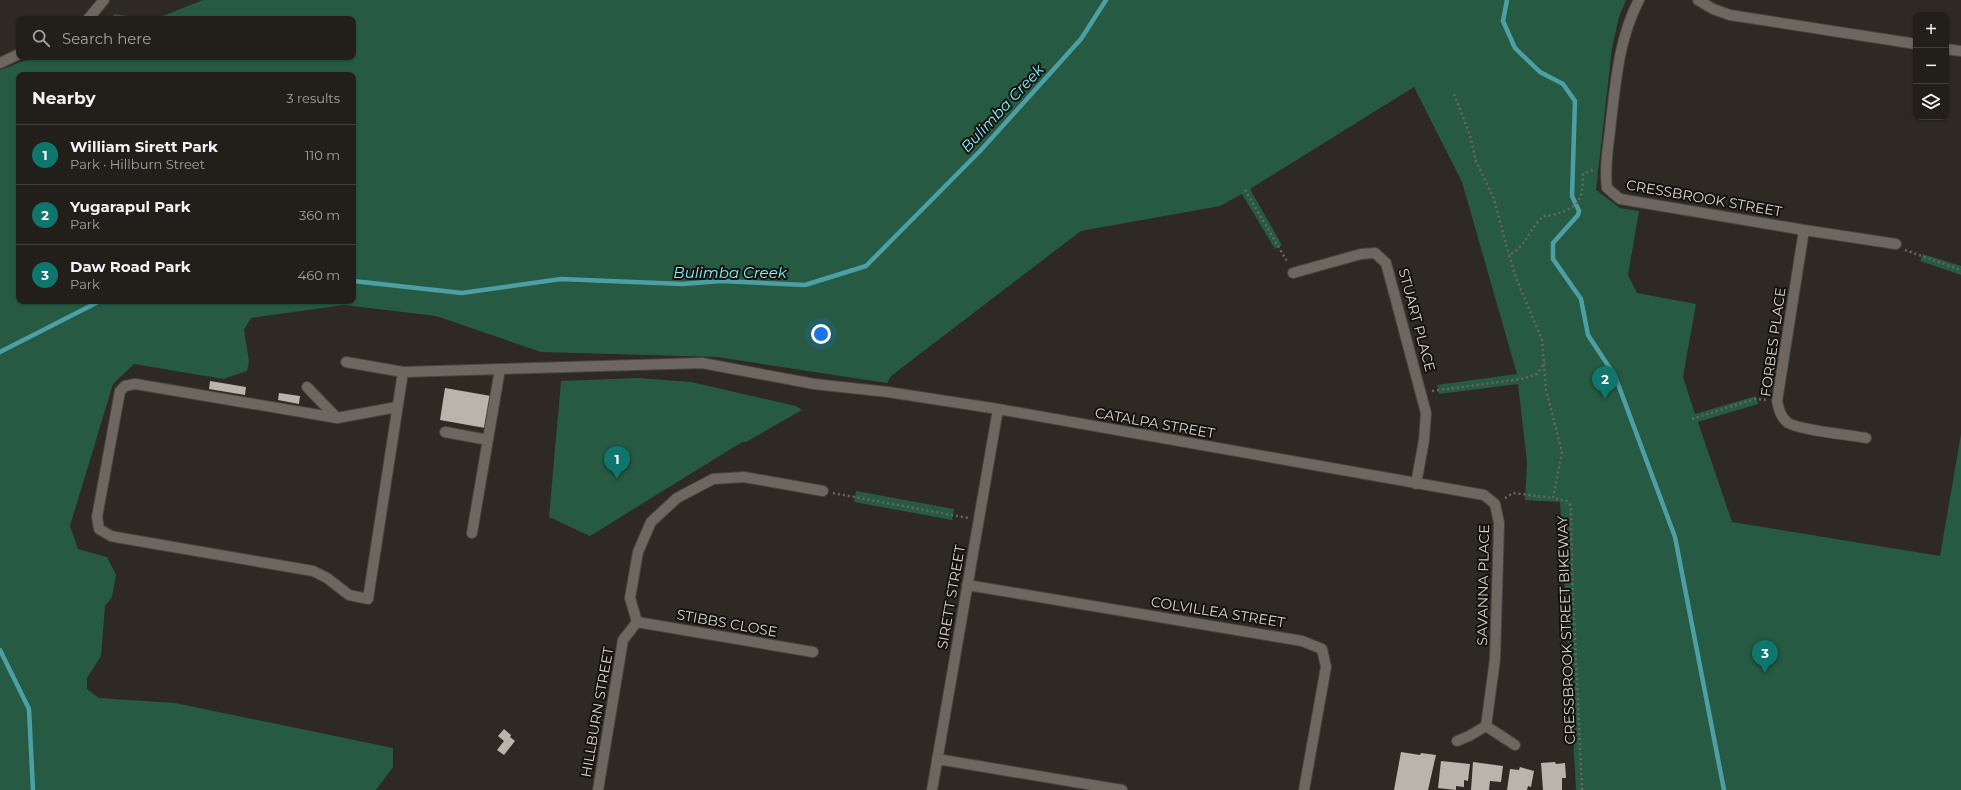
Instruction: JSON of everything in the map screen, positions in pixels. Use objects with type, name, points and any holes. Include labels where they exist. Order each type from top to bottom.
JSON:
[{"type":"street","points":[[91,16],[104,0]]},
{"type":"street","name":"CRESSBROOK STREET","points":[[1639,0],[1629,18],[1619,54],[1606,164],[1607,188],[1620,199],[1896,244]]},
{"type":"street","points":[[1698,0],[1713,9],[1730,15],[1913,44]]},
{"type":"street","points":[[1949,49],[1961,51]]},
{"type":"street","points":[[0,63],[16,55]]},
{"type":"street","name":"FORBES PLACE","points":[[1804,230],[1777,401],[1781,415],[1789,424],[1866,438]]},
{"type":"street","name":"STUART PLACE","points":[[1293,273],[1361,254],[1375,253],[1386,263],[1422,392],[1426,413],[1424,440],[1416,484]]},
{"type":"street","name":"CATALPA STREET","points":[[346,362],[403,372],[702,363],[814,384],[888,392],[998,409],[1416,484]]},
{"type":"street","points":[[472,533],[500,369]]},
{"type":"street","points":[[397,407],[337,418],[135,384],[125,386],[120,391],[97,517],[99,529],[111,536],[121,538],[313,571],[327,578],[349,595],[368,599],[403,372]]},
{"type":"street","points":[[307,387],[337,418]]},
{"type":"street","name":"SIRETT STREET","points":[[932,790],[998,409]]},
{"type":"street","points":[[445,432],[488,440]]},
{"type":"street","points":[[637,622],[630,598],[638,552],[651,522],[677,498],[713,479],[744,477],[823,491]]},
{"type":"street","name":"SAVANNA PLACE","points":[[1416,484],[1484,495],[1495,504],[1499,523],[1496,659],[1486,726]]},
{"type":"street","name":"COLVILLEA STREET","points":[[967,585],[1302,641],[1322,650],[1326,667],[1304,790]]},
{"type":"street","name":"STIBBS CLOSE","points":[[637,622],[813,652]]},
{"type":"street","name":"HILLBURN STREET","points":[[598,790],[623,640],[637,622]]},
{"type":"street","points":[[1457,742],[1486,726],[1515,745]]},
{"type":"street","points":[[937,759],[1122,790]]},
{"type":"path","name":"CRESSBROOK STREET BIKEWAY","points":[[1454,94],[1470,135],[1476,161],[1494,199],[1509,255],[1531,316],[1542,340],[1545,362],[1546,390],[1562,452],[1553,498],[1567,501],[1571,506],[1572,573],[1582,790]]},
{"type":"path","points":[[1509,255],[1517,251],[1542,217],[1571,208],[1580,201],[1582,195],[1583,174],[1606,164]]},
{"type":"path","points":[[1245,190],[1293,273]]},
{"type":"path","points":[[1896,244],[1909,253],[1961,270]]},
{"type":"path","points":[[1422,392],[1521,379],[1537,374],[1545,362]]},
{"type":"path","points":[[1692,419],[1755,399],[1777,401]]},
{"type":"path","points":[[823,491],[959,515],[978,521]]},
{"type":"path","points":[[1495,504],[1513,493],[1553,498]]},
{"type":"green space","points":[[203,0],[1626,0],[1619,17],[1612,48],[1596,190],[1620,208],[1639,211],[1628,275],[1637,293],[1696,304],[1683,377],[1695,414],[1756,396],[1758,404],[1698,422],[1732,522],[1940,556],[1961,434],[1961,790],[1576,790],[1560,502],[1525,500],[1527,462],[1518,384],[1439,394],[1437,385],[1517,374],[1462,182],[1414,87],[1250,189],[1282,245],[1275,249],[1242,194],[1220,206],[1081,231],[891,376],[887,383],[717,357],[541,352],[436,316],[344,305],[251,318],[244,330],[249,361],[247,371],[223,379],[134,364],[113,384],[70,526],[78,549],[107,557],[116,575],[112,597],[105,606],[101,656],[87,678],[87,689],[99,698],[175,703],[393,748],[393,767],[376,790],[0,790],[0,70],[26,60],[356,60],[356,16],[163,16]]},
{"type":"green space","points":[[115,14],[128,16],[113,16]]},
{"type":"green space","points":[[1923,254],[1961,266],[1961,275],[1920,261]]},
{"type":"green space","points":[[637,378],[691,382],[796,406],[802,410],[746,442],[742,442],[590,536],[549,517],[561,381]]},
{"type":"green space","points":[[856,491],[954,509],[952,520],[854,502]]},
{"type":"building","points":[[210,381],[246,387],[245,395],[209,389]]},
{"type":"building","points":[[445,388],[491,396],[485,428],[440,420]]},
{"type":"building","points":[[279,393],[300,396],[299,404],[278,400]]},
{"type":"building","points":[[504,729],[515,741],[504,755],[497,750],[504,741],[498,736]]},
{"type":"building","points":[[1401,752],[1420,755],[1421,753],[1436,755],[1428,790],[1394,790]]},
{"type":"building","points":[[1441,761],[1470,764],[1468,781],[1464,780],[1464,787],[1456,786],[1456,790],[1438,788]]},
{"type":"building","points":[[1473,762],[1503,766],[1501,782],[1490,781],[1489,790],[1471,790]]},
{"type":"building","points":[[1555,762],[1556,764],[1565,763],[1566,778],[1562,778],[1562,790],[1543,790],[1541,763]]},
{"type":"building","points":[[1520,767],[1534,771],[1531,787],[1528,786],[1527,790],[1507,790],[1510,769],[1519,770]]},
{"type":"waterway","name":"Bulimba Creek","points":[[356,281],[462,293],[561,279],[682,284],[721,281],[805,285],[866,266],[980,151],[1081,39],[1106,0]]},
{"type":"waterway","points":[[1507,0],[1503,21],[1515,48],[1540,72],[1563,84],[1575,101],[1572,196],[1579,211],[1578,215],[1553,243],[1553,259],[1581,299],[1588,335],[1615,376],[1675,537],[1724,790]]},
{"type":"waterway","name":"Bulimba Creek","points":[[0,352],[94,304]]},
{"type":"waterway","name":"Bulimba Creek","points":[[0,650],[29,709],[33,790]]},
{"type":"place","name":"Yugarapul Park","points":[[1605,399]]},
{"type":"place","name":"William Sirett Park","points":[[617,479]]},
{"type":"place","name":"Daw Road Park","points":[[1765,673]]}]
